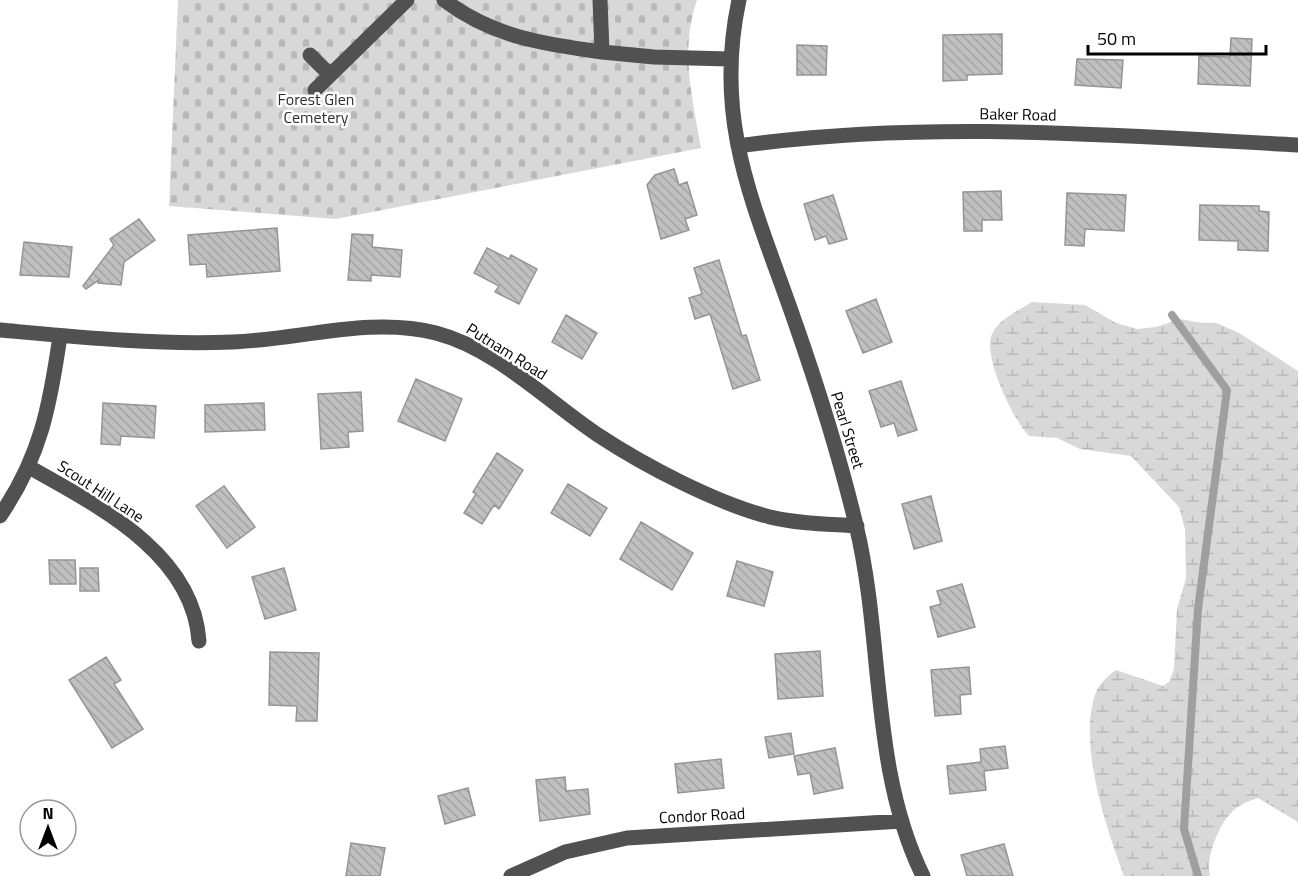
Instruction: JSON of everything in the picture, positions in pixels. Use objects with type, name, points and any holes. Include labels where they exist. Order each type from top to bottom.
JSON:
[{"type":"street","points":[[315,90],[407,0]]},
{"type":"street","points":[[444,0],[484,25],[509,36],[602,52],[654,57],[729,59]]},
{"type":"street","points":[[600,0],[602,52]]},
{"type":"street","name":"Pearl Street","points":[[739,0],[729,59],[731,103],[738,146],[751,197],[814,381],[856,526],[870,600],[888,760],[902,821],[923,876]]},
{"type":"street","points":[[310,56],[330,75]]},
{"type":"street","name":"Baker Road","points":[[738,146],[815,138],[1018,130],[1298,145]]},
{"type":"street","name":"Putnam Road","points":[[0,330],[60,336],[196,343],[267,340],[374,328],[407,328],[437,334],[472,348],[598,435],[710,495],[770,517],[806,523],[856,526]]},
{"type":"street","points":[[0,516],[29,467],[50,402],[60,336]]},
{"type":"street","name":"Scout Hill Lane","points":[[29,467],[112,516],[147,544],[183,587],[197,624],[199,641]]},
{"type":"street","name":"Condor Road","points":[[510,876],[565,852],[627,838],[902,821]]},
{"type":"green space","name":"Forest Glen Cemetery","points":[[178,0],[697,0],[692,18],[688,55],[691,92],[701,148],[336,219],[169,206]]},
{"type":"green space","points":[[1032,302],[1085,305],[1116,323],[1137,329],[1156,327],[1180,319],[1217,323],[1239,333],[1298,371],[1298,822],[1258,798],[1239,806],[1218,832],[1211,851],[1210,876],[1124,876],[1109,833],[1092,757],[1091,710],[1097,690],[1116,670],[1163,686],[1169,682],[1174,669],[1177,609],[1186,578],[1185,529],[1179,507],[1131,456],[1080,449],[1057,438],[1029,436],[1022,428],[1001,387],[991,357],[990,344],[992,334],[999,324]]},
{"type":"building","points":[[1002,34],[1002,74],[967,75],[967,80],[943,81],[943,35]]},
{"type":"building","points":[[1231,38],[1252,39],[1250,86],[1198,84],[1199,56],[1230,57]]},
{"type":"building","points":[[797,45],[827,46],[826,75],[797,75]]},
{"type":"building","points":[[1077,59],[1123,60],[1121,88],[1075,85]]},
{"type":"building","points":[[674,169],[679,185],[687,182],[697,215],[685,219],[689,230],[661,239],[647,185],[655,175]]},
{"type":"building","points":[[1001,191],[1002,220],[982,220],[982,231],[964,231],[963,192]]},
{"type":"building","points":[[1067,193],[1126,195],[1124,231],[1085,229],[1084,246],[1065,245]]},
{"type":"building","points":[[833,195],[847,239],[829,244],[826,236],[815,240],[804,204]]},
{"type":"building","points":[[1200,205],[1259,206],[1259,211],[1269,212],[1268,251],[1238,250],[1238,241],[1199,240]]},
{"type":"building","points":[[139,219],[155,240],[124,262],[121,285],[98,283],[99,280],[86,289],[83,286],[114,245],[110,239]]},
{"type":"building","points":[[277,228],[280,271],[207,277],[206,264],[190,265],[188,235]]},
{"type":"building","points":[[352,234],[373,235],[372,247],[402,250],[400,277],[371,275],[371,281],[348,280]]},
{"type":"building","points":[[24,242],[72,247],[69,277],[20,275]]},
{"type":"building","points":[[487,248],[509,259],[511,255],[537,269],[519,304],[495,292],[499,286],[474,273]]},
{"type":"building","points":[[719,260],[742,336],[746,335],[760,380],[733,389],[710,314],[695,319],[689,298],[702,294],[694,268]]},
{"type":"building","points":[[876,299],[892,342],[863,353],[846,311]]},
{"type":"building","points":[[566,315],[597,333],[582,359],[552,342]]},
{"type":"building","points":[[416,379],[462,399],[445,441],[398,421]]},
{"type":"building","points":[[901,381],[917,430],[898,436],[894,423],[881,427],[869,391]]},
{"type":"building","points":[[361,392],[363,431],[348,432],[349,447],[321,449],[318,394]]},
{"type":"building","points":[[103,403],[156,406],[154,438],[121,436],[120,445],[101,444]]},
{"type":"building","points":[[264,403],[265,430],[205,432],[205,405]]},
{"type":"building","points":[[497,453],[523,470],[499,509],[494,505],[482,524],[464,513],[476,494],[473,492]]},
{"type":"building","points":[[568,484],[607,508],[590,536],[551,513]]},
{"type":"building","points":[[224,486],[255,527],[227,548],[196,506]]},
{"type":"building","points":[[931,496],[942,541],[914,549],[902,504]]},
{"type":"building","points":[[641,522],[693,553],[672,590],[620,559]]},
{"type":"building","points":[[49,560],[75,560],[76,584],[50,584]]},
{"type":"building","points":[[737,561],[773,572],[764,606],[727,596]]},
{"type":"building","points":[[80,568],[98,568],[99,591],[80,591]]},
{"type":"building","points":[[284,568],[296,610],[265,619],[252,577]]},
{"type":"building","points":[[962,584],[975,627],[938,637],[930,607],[941,604],[937,591]]},
{"type":"building","points":[[820,651],[823,696],[778,699],[775,654]]},
{"type":"building","points":[[270,652],[319,653],[317,721],[296,721],[297,706],[269,705]]},
{"type":"building","points":[[106,657],[121,680],[114,684],[143,729],[112,748],[69,680]]},
{"type":"building","points":[[969,667],[971,694],[960,695],[961,714],[935,716],[931,670]]},
{"type":"building","points":[[791,733],[794,754],[769,758],[765,737]]},
{"type":"building","points":[[1005,746],[1008,768],[984,771],[986,790],[950,794],[947,766],[981,762],[980,749]]},
{"type":"building","points":[[835,748],[843,788],[814,794],[810,773],[798,775],[794,756]]},
{"type":"building","points":[[721,759],[724,788],[678,793],[675,764]]},
{"type":"building","points":[[565,777],[566,791],[588,789],[590,814],[540,821],[536,780]]},
{"type":"building","points":[[468,788],[475,815],[445,824],[438,796]]},
{"type":"building","points":[[351,843],[385,848],[380,876],[346,876]]},
{"type":"building","points":[[1004,844],[1013,876],[967,876],[961,855]]},
{"type":"waterway","points":[[1172,315],[1227,390],[1198,609],[1184,829],[1198,876]]}]
